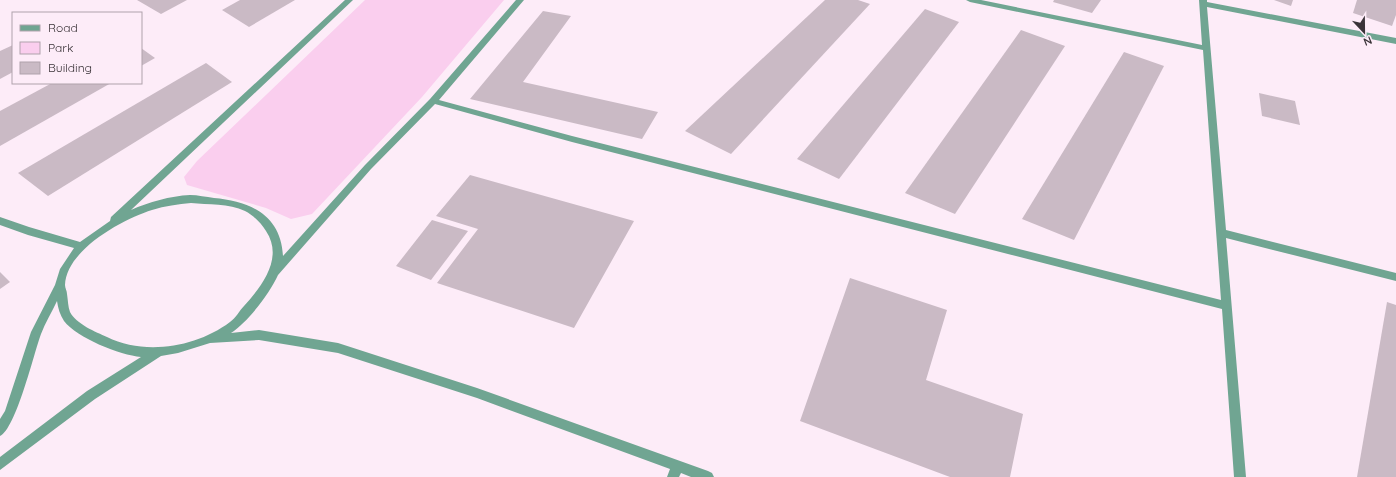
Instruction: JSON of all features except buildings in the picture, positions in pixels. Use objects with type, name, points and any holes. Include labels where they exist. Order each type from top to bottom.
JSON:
[{"type":"street","points":[[112,224],[121,213],[164,175],[349,0]]},
{"type":"street","points":[[210,339],[234,324],[262,295],[274,273],[368,167],[433,101],[520,0]]},
{"type":"street","points":[[970,0],[1207,48]]},
{"type":"street","points":[[1240,477],[1203,2],[1396,41]]},
{"type":"street","points":[[433,101],[572,139],[1226,306]]},
{"type":"street","points":[[0,430],[10,414],[36,332],[60,285],[67,264],[82,246],[112,224],[144,208],[184,200],[210,202],[247,208],[262,219],[275,233],[279,254],[274,273]]},
{"type":"street","points":[[0,221],[28,231],[82,246]]},
{"type":"street","points":[[1221,233],[1396,277]]},
{"type":"street","points":[[60,285],[66,315],[73,324],[119,348],[139,351],[161,351],[188,346],[210,339],[259,335],[338,348],[477,393],[675,472],[708,477]]},
{"type":"street","points":[[0,464],[91,395],[161,351]]},
{"type":"green space","points":[[365,0],[504,0],[422,97],[312,214],[291,219],[266,208],[187,185],[184,177],[197,161]]}]
